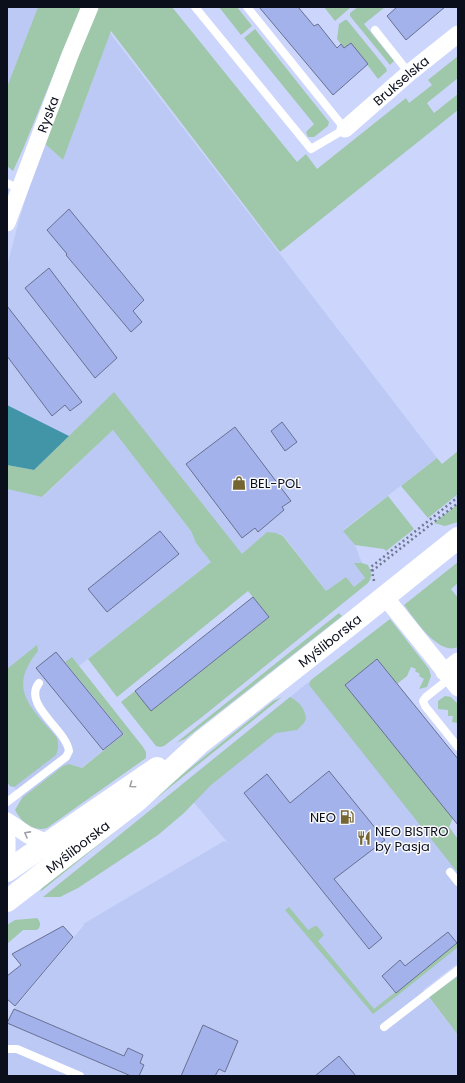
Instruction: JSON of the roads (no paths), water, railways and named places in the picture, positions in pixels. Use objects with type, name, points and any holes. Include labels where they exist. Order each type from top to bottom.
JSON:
[{"type":"main road","name":"Myśliborska","points":[[7,901],[138,800],[201,742],[458,538]]},
{"type":"main road","name":"Myśliborska","points":[[7,871],[160,766],[201,742]]},
{"type":"street","name":"Ryska","points":[[7,223],[13,186],[90,7]]},
{"type":"street","name":"Brukselska","points":[[345,129],[409,73],[458,34]]},
{"type":"street","points":[[385,597],[451,680]]},
{"type":"street","points":[[451,680],[458,661]]},
{"type":"street","points":[[7,821],[28,835],[48,843]]},
{"type":"street","points":[[7,839],[7,859]]},
{"type":"lane","points":[[195,7],[311,149],[345,129],[247,7]]},
{"type":"lane","points":[[376,30],[409,73]]},
{"type":"lane","points":[[451,680],[426,697],[423,702],[458,747]]},
{"type":"lane","points":[[7,802],[66,757],[69,750],[66,741],[36,702],[35,692],[39,683]]},
{"type":"lane","points":[[450,872],[458,882]]},
{"type":"lane","points":[[384,1027],[458,970]]},
{"type":"lane","points":[[7,1050],[17,1049],[76,1075]]},
{"type":"place","name":"BEL-POL","points":[[239,483]]},
{"type":"place","name":"NEO","points":[[347,817]]},
{"type":"place","name":"NEO BISTRO by Pasja","points":[[364,838]]}]
